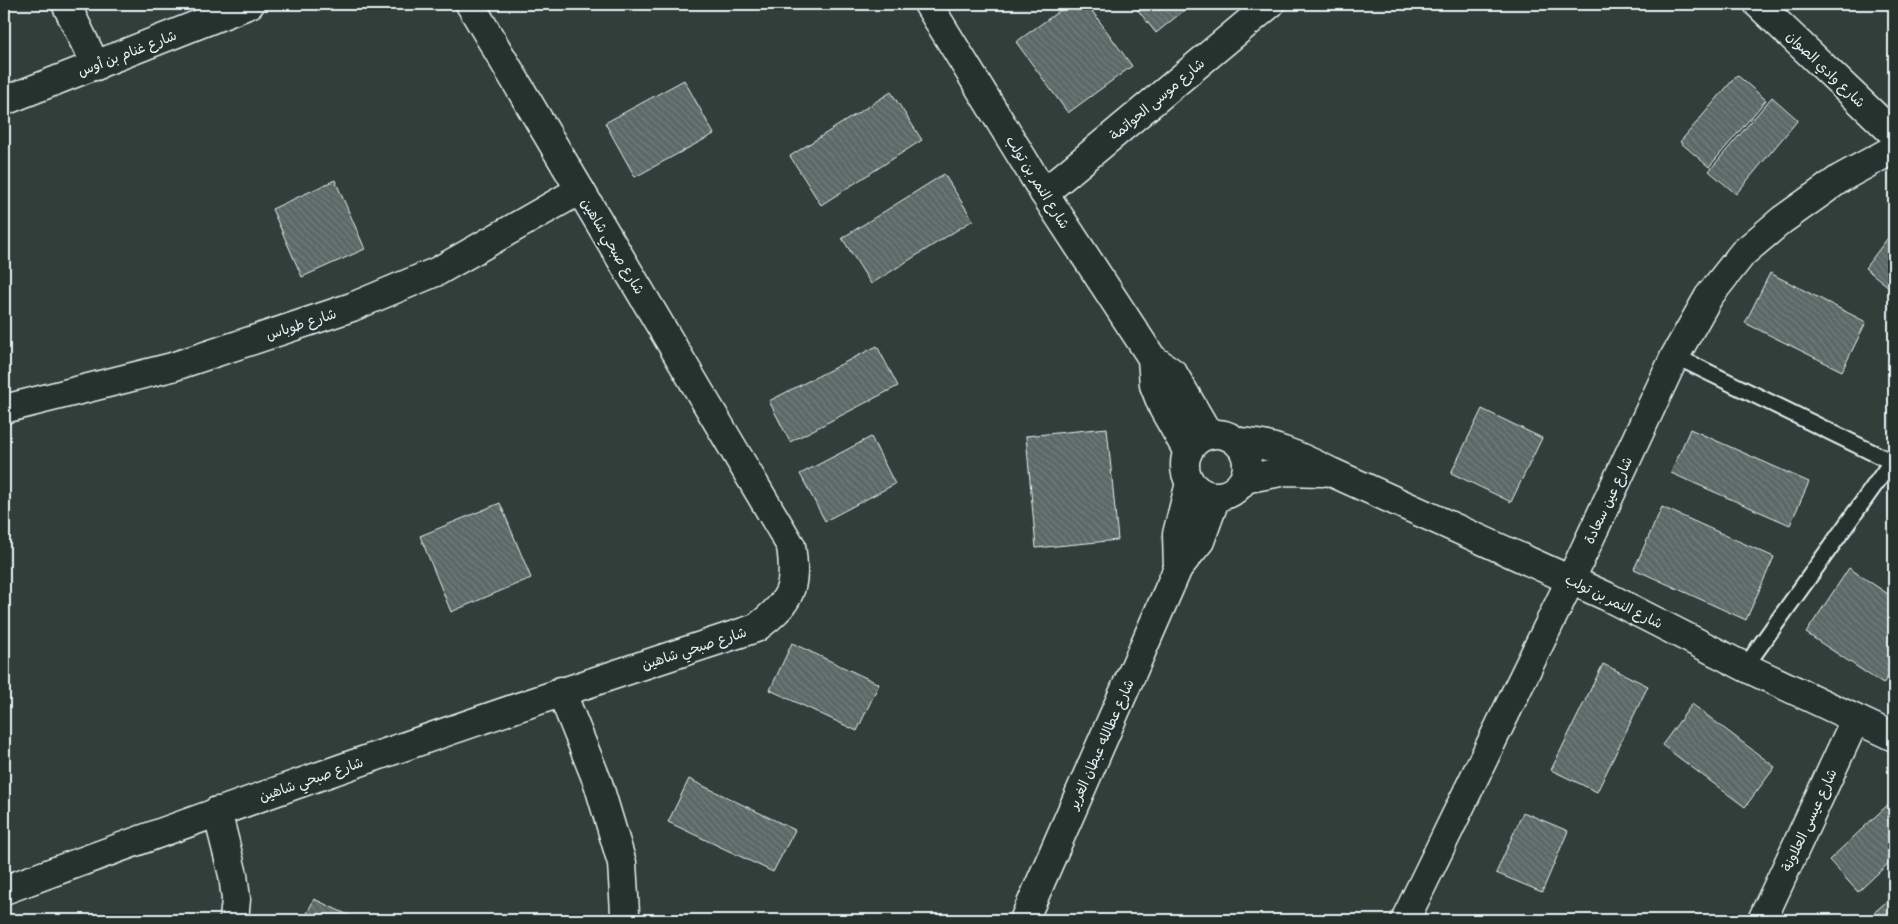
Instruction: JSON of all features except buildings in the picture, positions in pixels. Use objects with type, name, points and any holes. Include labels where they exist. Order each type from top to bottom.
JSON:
[{"type":"street","points":[[66,4],[96,66]]},
{"type":"street","name":"شارع غنام بن أوس","points":[[4,101],[250,4]]},
{"type":"street","name":"شارع صبحي شاهين","points":[[4,890],[218,811],[561,691],[756,628],[776,613],[790,591],[794,568],[791,546],[470,4]]},
{"type":"street","name":"شارع النمر بن تولب","points":[[928,4],[1044,194],[1152,358],[1173,373],[1209,435]]},
{"type":"street","name":"شارع موسى الحواتمة","points":[[1044,194],[1270,4]]},
{"type":"street","name":"شارع وادي الصوان","points":[[1758,4],[1894,134]]},
{"type":"street","name":"شارع عين سعادة","points":[[1405,920],[1571,579],[1676,356],[1709,296],[1743,253],[1782,220],[1841,178],[1894,149]]},
{"type":"street","name":"شارع طوباس","points":[[4,409],[172,367],[352,307],[438,270],[580,190]]},
{"type":"street","name":"شارع النمر بن تولب","points":[[1152,358],[1154,385],[1163,408],[1188,452]]},
{"type":"street","points":[[1209,435],[1224,435],[1237,442],[1244,450],[1247,459],[1247,469],[1240,486],[1232,492],[1216,497],[1202,493],[1190,484],[1185,468],[1188,452],[1196,441],[1209,435]]},
{"type":"street","name":"شارع النمر بن تولب","points":[[1237,442],[1256,442],[1279,448],[1302,458],[1571,579],[1855,720],[1894,737]]},
{"type":"street","name":"شارع النمر بن تولب","points":[[1244,479],[1286,471],[1331,472]]},
{"type":"street","name":"شارع عطالله عبطان الغرير","points":[[1178,568],[1178,534],[1190,484]]},
{"type":"street","name":"شارع عطالله عبطان الغرير","points":[[1024,920],[1178,568],[1200,541],[1216,497]]},
{"type":"street","points":[[561,691],[598,783],[622,862],[625,913],[623,920]]},
{"type":"street","name":"شارع عيسى العلاونة","points":[[1762,920],[1855,720]]},
{"type":"street","points":[[218,811],[233,875],[236,899],[234,920]]},
{"type":"lane","points":[[1676,356],[1893,461],[1745,666]]}]
